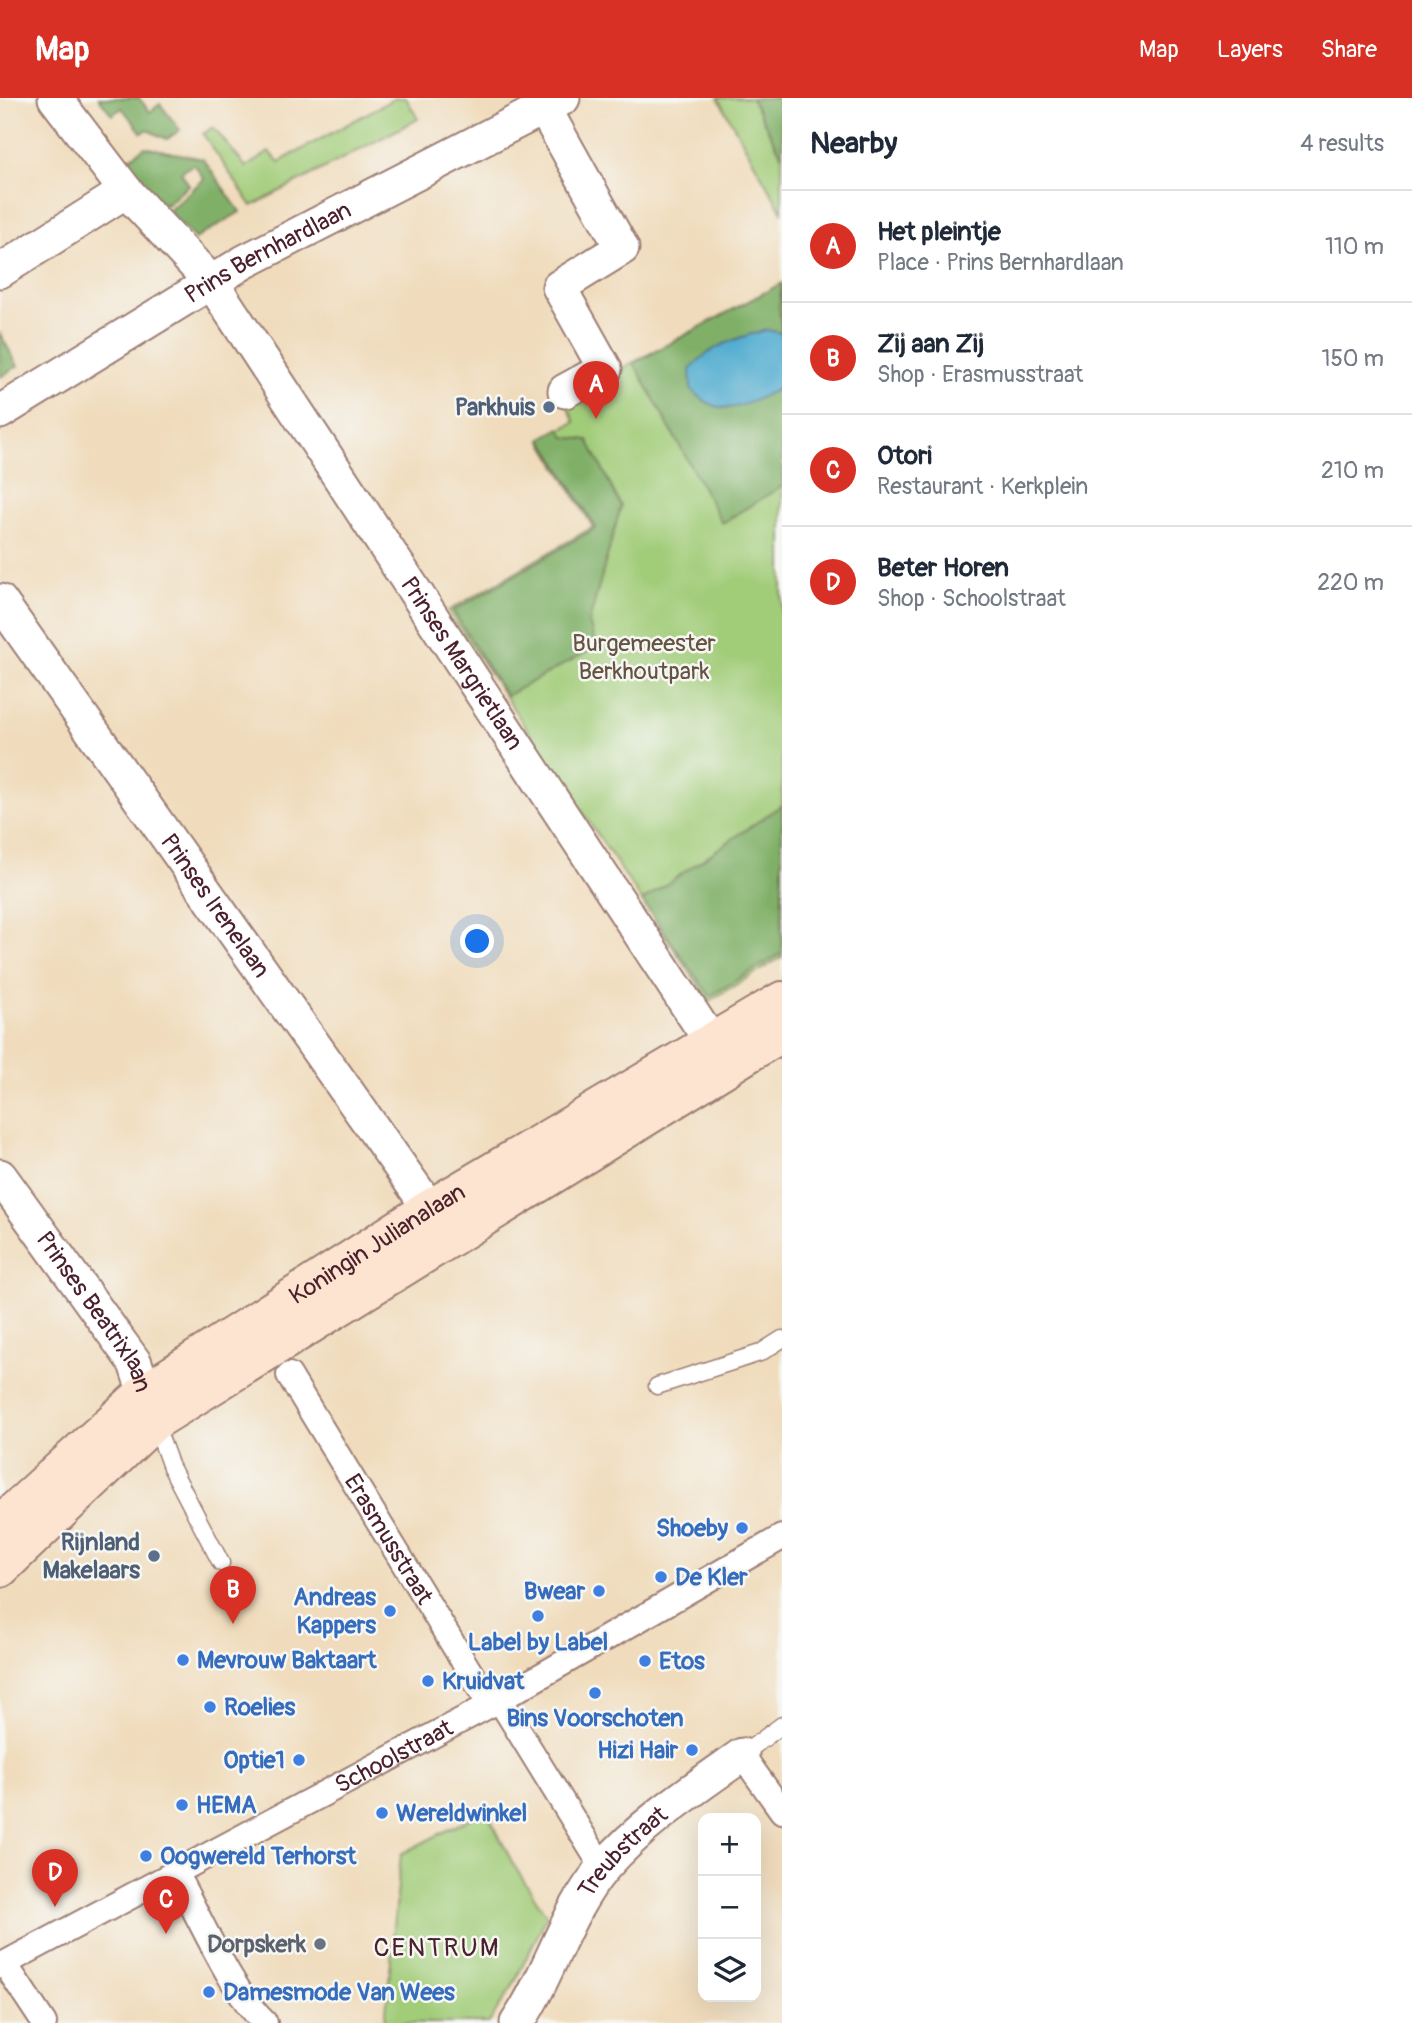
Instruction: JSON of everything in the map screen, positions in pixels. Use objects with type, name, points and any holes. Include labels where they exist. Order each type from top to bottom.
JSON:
[{"type":"main road","name":"Koningin Julianalaan","points":[[0,1525],[149,1407],[430,1209],[712,1043],[782,1025]]},
{"type":"main road","name":"Koningin Julianalaan","points":[[0,1568],[149,1407],[782,1025]]},
{"type":"street","name":"Prinses Margrietlaan","points":[[55,98],[126,191],[212,283],[712,1043]]},
{"type":"street","name":"Prins Bernhardlaan","points":[[0,412],[244,262],[553,103],[622,248],[559,287],[605,369],[565,391]]},
{"type":"street","points":[[0,271],[126,191]]},
{"type":"street","name":"Prinses Irenelaan","points":[[0,601],[430,1209]]},
{"type":"street","name":"Prinses Beatrixlaan","points":[[0,1176],[135,1363],[149,1407]]},
{"type":"street","name":"Erasmusstraat","points":[[289,1375],[494,1702],[603,1868]]},
{"type":"street","name":"Schoolstraat","points":[[3,1965],[494,1702],[782,1537]]},
{"type":"street","points":[[741,1755],[782,1811]]},
{"type":"street","name":"Treubstraat","points":[[517,2023],[579,1906],[603,1868],[646,1827],[741,1755]]},
{"type":"street","points":[[175,1873],[227,1967],[256,2015],[265,2023]]},
{"type":"street","points":[[3,1965],[44,2023]]},
{"type":"lane","points":[[657,1386],[760,1353],[782,1339]]},
{"type":"lane","points":[[149,1407],[171,1467],[221,1563]]},
{"type":"lane","name":"Treubstraat","points":[[741,1755],[782,1725]]},
{"type":"green space","points":[[99,98],[139,98],[150,112],[160,104],[180,130],[167,139],[147,130],[142,133],[122,108],[112,115]]},
{"type":"green space","points":[[395,98],[406,98],[418,119],[252,206],[203,134],[213,127],[246,167],[269,152],[279,162]]},
{"type":"green space","points":[[718,98],[782,98],[782,212]]},
{"type":"green space","points":[[751,98],[782,98],[782,156]]},
{"type":"green space","points":[[145,147],[203,159],[240,212],[195,239],[168,211],[204,179],[194,164],[181,172],[189,185],[165,206],[142,185],[125,162]]},
{"type":"green space","points":[[782,283],[779,307],[782,333],[766,330],[751,401],[782,387],[782,486],[722,523],[634,363]]},
{"type":"green space","name":"Burgemeester Berkhoutpark","points":[[782,284],[782,957],[709,1001],[448,611],[593,527],[541,440],[575,422],[564,399]]},
{"type":"green space","points":[[0,334],[18,366],[0,377]]},
{"type":"green space","points":[[560,428],[565,437],[588,440],[621,506],[589,622],[596,647],[506,696],[453,611],[596,528],[542,438]]},
{"type":"green space","points":[[782,805],[782,953],[710,996],[642,901]]},
{"type":"green space","points":[[486,1810],[513,1864],[547,1916],[512,1987],[489,2023],[385,2023],[401,1854]]},
{"type":"water","points":[[766,330],[782,333],[782,387],[745,404],[724,408],[703,399],[691,389],[690,369],[706,354],[734,340]]},
{"type":"place","name":"Parkhuis","points":[[549,407]]},
{"type":"place","name":"Het pleintje","points":[[596,419]]},
{"type":"place","name":"Shoeby","points":[[742,1528]]},
{"type":"place","name":"Rijnland Makelaars","points":[[154,1556]]},
{"type":"place","name":"De Kler","points":[[661,1577]]},
{"type":"place","name":"Bwear","points":[[599,1591]]},
{"type":"place","name":"Andreas Kappers","points":[[390,1611]]},
{"type":"place","name":"Label by Label","points":[[538,1616]]},
{"type":"place","name":"Zij aan Zij","points":[[233,1624]]},
{"type":"place","name":"Mevrouw Baktaart","points":[[183,1660]]},
{"type":"place","name":"Etos","points":[[645,1661]]},
{"type":"place","name":"Kruidvat","points":[[428,1681]]},
{"type":"place","name":"Bins Voorschoten","points":[[595,1693]]},
{"type":"place","name":"Roelies","points":[[210,1707]]},
{"type":"place","name":"Hizi Hair","points":[[692,1750]]},
{"type":"place","name":"Optie1","points":[[299,1760]]},
{"type":"place","name":"HEMA","points":[[182,1805]]},
{"type":"place","name":"Wereldwinkel","points":[[382,1813]]},
{"type":"place","name":"Oogwereld Terhorst","points":[[146,1856]]},
{"type":"place","name":"Beter Horen","points":[[55,1907]]},
{"type":"place","name":"Otori","points":[[166,1934]]},
{"type":"place","name":"Dorpskerk","points":[[320,1944]]},
{"type":"place","name":"Damesmode Van Wees","points":[[209,1992]]},
{"type":"district","name":"CENTRUM","points":[[437,1948]]}]
